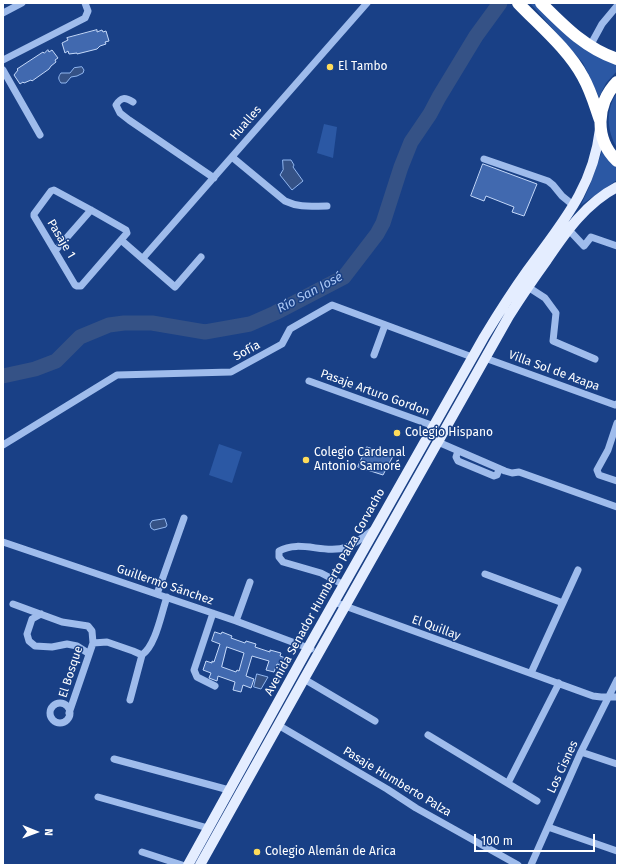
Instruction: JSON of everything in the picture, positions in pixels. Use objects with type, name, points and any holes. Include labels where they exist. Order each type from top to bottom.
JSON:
[{"type":"highway","points":[[541,3],[572,33],[590,46],[617,59]]},
{"type":"highway","points":[[521,6],[562,48],[579,70],[588,86],[606,146],[617,161]]},
{"type":"highway","points":[[600,123],[604,100],[617,82]]},
{"type":"main road","name":"Avenida Senador Humberto Palza Corvacho","points":[[188,865],[472,357],[509,298],[557,231],[584,186],[592,168],[597,150],[600,123]]},
{"type":"main road","name":"Avenida Senador Humberto Palza Corvacho","points":[[200,865],[509,316],[569,230],[593,203],[617,188]]},
{"type":"street","points":[[3,13],[22,3]]},
{"type":"street","points":[[3,60],[84,18],[88,11],[84,3]]},
{"type":"street","name":"Hualles","points":[[143,258],[367,3]]},
{"type":"street","points":[[590,46],[602,24],[617,6]]},
{"type":"street","points":[[3,70],[40,135]]},
{"type":"street","points":[[133,102],[123,98],[116,105],[120,113],[129,120],[214,178]]},
{"type":"street","points":[[232,157],[290,203],[301,207],[327,206]]},
{"type":"street","points":[[484,159],[548,181],[573,205]]},
{"type":"street","name":"Pasaje 1","points":[[56,190],[92,210],[126,230],[127,234],[81,286],[79,286],[75,285],[34,214],[51,191],[56,190]]},
{"type":"street","points":[[55,251],[92,210]]},
{"type":"street","points":[[569,230],[584,246],[591,237],[617,246]]},
{"type":"street","points":[[121,240],[175,287],[201,257]]},
{"type":"street","points":[[528,287],[544,298],[556,313],[553,341],[595,359]]},
{"type":"street","name":"Sofía","points":[[3,445],[117,375],[231,372],[282,344],[290,329],[332,305],[472,357]]},
{"type":"street","points":[[374,355],[385,325]]},
{"type":"street","name":"Villa Sol de Azapa","points":[[485,358],[616,406]]},
{"type":"street","name":"Pasaje Arturo Gordon","points":[[309,381],[434,426]]},
{"type":"street","points":[[617,423],[608,450],[596,470],[599,475],[617,480]]},
{"type":"street","points":[[438,442],[499,469],[512,473],[519,472],[617,507]]},
{"type":"street","points":[[157,594],[184,518]]},
{"type":"street","points":[[344,585],[321,572],[283,562],[279,557],[279,551],[286,547],[304,546],[332,549],[346,547],[375,529]]},
{"type":"street","name":"Guillermo Sánchez","points":[[3,543],[167,597],[319,652]]},
{"type":"street","points":[[531,673],[578,570]]},
{"type":"street","points":[[485,574],[563,603]]},
{"type":"street","points":[[236,621],[250,582]]},
{"type":"street","points":[[130,700],[142,655],[148,651],[167,597]]},
{"type":"street","name":"El Quillay","points":[[334,602],[593,696],[613,697]]},
{"type":"street","points":[[13,604],[62,622],[88,626],[92,631],[93,643]]},
{"type":"street","points":[[213,613],[194,670],[197,677],[215,686]]},
{"type":"street","points":[[41,614],[32,619],[27,634],[29,641],[35,646],[52,647],[67,644],[77,646],[88,653]]},
{"type":"street","name":"El Bosque","points":[[69,713],[88,653],[93,643],[107,642],[142,655]]},
{"type":"street","points":[[304,679],[375,721]]},
{"type":"street","name":"Los Cisnes","points":[[531,865],[581,752],[613,697],[617,680]]},
{"type":"street","points":[[508,783],[559,683]]},
{"type":"street","name":"Pasaje Humberto Palza","points":[[278,725],[387,789],[416,808],[518,865]]},
{"type":"street","points":[[428,735],[537,801]]},
{"type":"street","points":[[581,752],[617,764]]},
{"type":"street","points":[[114,759],[229,790]]},
{"type":"street","points":[[98,797],[208,828]]},
{"type":"street","points":[[548,827],[617,851]]},
{"type":"street","points":[[142,852],[182,865]]},
{"type":"street","points":[[502,865],[505,858]]},
{"type":"shaded area","points":[[530,3],[536,3],[617,62],[617,71],[606,83],[599,97],[583,63]]},
{"type":"shaded area","points":[[82,67],[84,70],[83,73],[71,77],[66,83],[61,83],[59,80],[61,73],[70,73],[74,68]]},
{"type":"shaded area","points":[[617,93],[617,148],[609,128],[609,113]]},
{"type":"shaded area","points":[[324,124],[337,127],[333,158],[317,153]]},
{"type":"shaded area","points":[[602,151],[617,168],[617,180],[581,205],[590,185]]},
{"type":"shaded area","points":[[283,160],[291,160],[294,165],[293,167],[303,181],[292,190],[280,175],[283,170]]},
{"type":"shaded area","points":[[219,444],[242,452],[232,483],[209,475]]},
{"type":"shaded area","points":[[165,519],[167,525],[166,527],[154,530],[151,528],[150,524],[152,521]]},
{"type":"shaded area","points":[[257,674],[268,677],[261,689],[254,687]]},
{"type":"building","points":[[97,30],[97,32],[102,30],[103,32],[106,31],[109,41],[105,42],[106,44],[97,49],[77,54],[69,54],[68,51],[65,53],[62,43],[68,40],[67,38]]},
{"type":"building","points":[[48,50],[49,52],[52,50],[58,58],[55,60],[56,62],[32,81],[23,82],[20,84],[14,75],[18,70],[17,69]]},
{"type":"building","points":[[483,164],[537,184],[524,216],[512,212],[514,207],[486,196],[484,201],[471,196]]},
{"type":"building","points":[[367,447],[393,456],[383,475],[358,467]]},
{"type":"building","points":[[215,632],[221,634],[222,632],[232,636],[231,638],[245,643],[246,641],[256,644],[255,647],[270,652],[270,650],[281,653],[280,656],[288,659],[285,667],[277,664],[274,672],[266,670],[269,661],[252,656],[246,676],[254,679],[251,688],[243,685],[241,692],[233,690],[235,682],[218,676],[217,681],[209,678],[211,673],[203,670],[206,661],[212,663],[212,661],[214,662],[220,644],[212,641]],"holes":[[[227,647],[244,653],[239,671],[237,670],[236,672],[222,667]]]},
{"type":"waterway","name":"Río San José","points":[[3,376],[35,369],[56,361],[80,337],[109,325],[124,323],[152,323],[205,332],[250,324],[275,313],[344,277],[377,234],[383,223],[401,167],[411,142],[430,114],[476,36],[500,3]]},
{"type":"place","name":"El Tambo","points":[[330,67]]},
{"type":"place","name":"Colegio Hispano","points":[[397,433]]},
{"type":"place","name":"Colegio Cardenal Antonio Samoré","points":[[306,460]]},
{"type":"place","name":"Colegio Alemán de Arica","points":[[257,852]]}]
